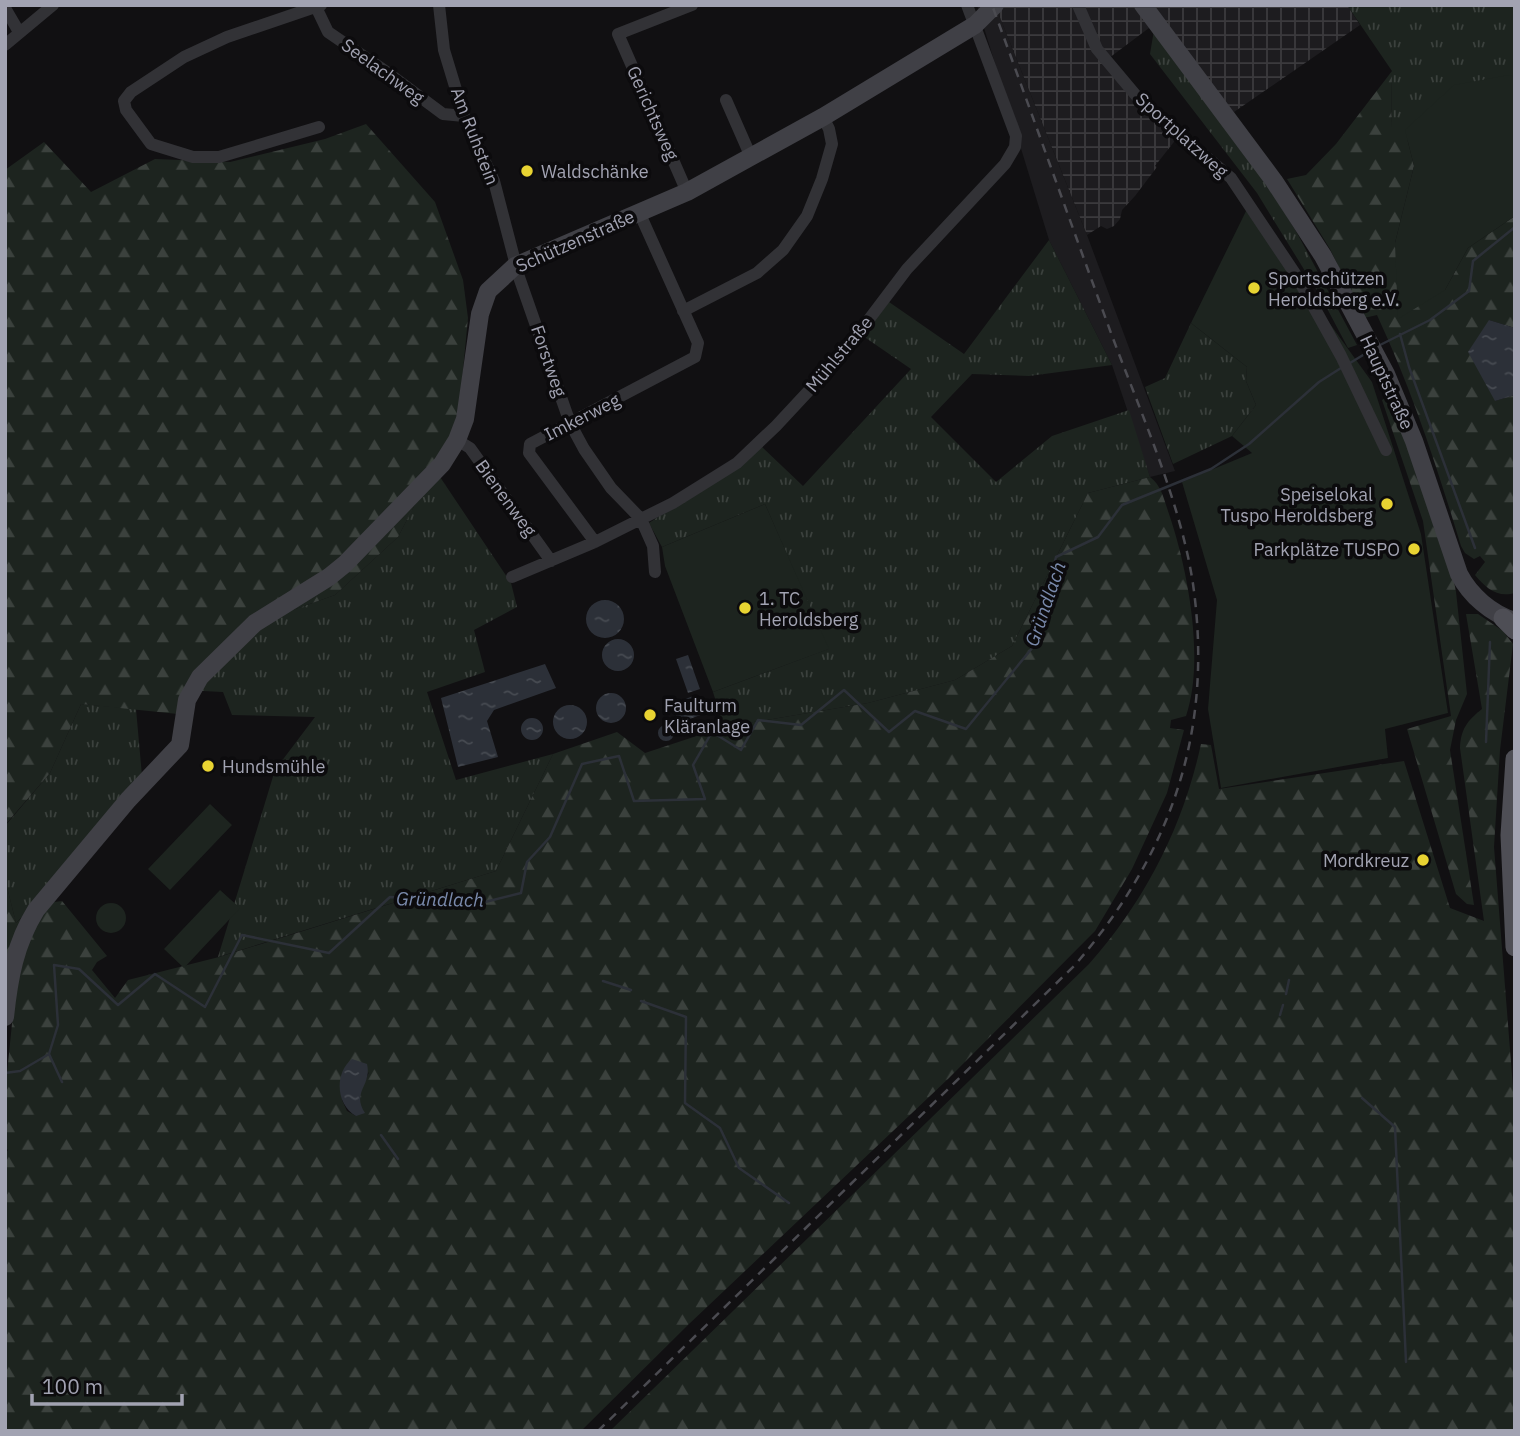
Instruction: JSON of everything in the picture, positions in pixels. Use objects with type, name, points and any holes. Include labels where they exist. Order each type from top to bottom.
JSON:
[{"type":"main road","points":[[1515,759],[1510,835],[1515,947]]},
{"type":"street","points":[[5,46],[53,5]]},
{"type":"street","name":"Am Ruhstein","points":[[439,5],[444,50],[464,116],[494,181],[515,266]]},
{"type":"street","name":"Gerichtsweg","points":[[687,191],[618,34],[692,5]]},
{"type":"street","name":"Mühlstraße","points":[[512,577],[595,542],[673,503],[737,463],[776,426],[842,355],[907,269],[1011,156],[1016,136],[967,5]]},
{"type":"street","name":"Schützenstraße","points":[[5,1017],[8,985],[18,944],[36,910],[128,800],[180,745],[187,700],[200,677],[255,623],[329,577],[387,522],[442,464],[457,440],[465,419],[474,343],[488,291],[515,266],[687,191],[823,117],[975,25],[995,5]]},
{"type":"street","name":"Sportplatzweg","points":[[1079,5],[1097,49],[1139,99],[1231,178],[1296,275],[1341,356],[1386,450]]},
{"type":"street","name":"Hauptstraße","points":[[1143,5],[1274,181],[1323,256],[1386,374],[1414,441],[1459,574],[1467,589],[1480,600],[1512,615]]},
{"type":"street","points":[[319,6],[227,37],[184,57],[131,92],[124,101],[126,110],[151,144],[193,157],[219,157],[319,127]]},
{"type":"street","name":"Seelachweg","points":[[319,6],[328,32],[443,114],[464,116]]},
{"type":"street","points":[[5,8],[19,32]]},
{"type":"street","points":[[726,100],[751,157]]},
{"type":"street","points":[[684,311],[757,273],[783,250],[807,216],[822,179],[832,144],[829,128],[823,117]]},
{"type":"street","name":"Imkerweg","points":[[595,542],[529,453],[530,444],[695,357],[698,343],[639,212]]},
{"type":"street","name":"Forstweg","points":[[515,266],[570,423],[611,488],[641,519]]},
{"type":"street","name":"Bienenweg","points":[[457,440],[470,448],[551,561]]},
{"type":"street","points":[[641,519],[653,546],[655,572]]},
{"type":"shaded area","points":[[977,5],[995,5],[1087,235],[1175,471],[1150,477],[1112,365],[1049,240]]},
{"type":"shaded area","points":[[995,5],[1347,5],[1360,25],[1234,112],[1157,22],[1109,58],[1177,138],[1122,210],[1120,219],[1114,226],[1107,229],[1101,226],[1087,235]]},
{"type":"green space","points":[[1347,5],[1515,5],[1515,216],[1391,129],[1392,71]]},
{"type":"green space","points":[[1154,30],[1271,191],[1297,233],[1357,345],[1348,348],[1321,297],[1257,193],[1150,54]]},
{"type":"green space","points":[[1392,71],[1391,129],[1405,130],[1414,166],[1395,243],[1445,290],[1468,248],[1515,216],[1515,328],[1489,320],[1495,401],[1515,395],[1515,593],[1492,591],[1475,575],[1485,562],[1480,556],[1474,559],[1465,553],[1461,546],[1423,429],[1377,315],[1364,318],[1330,249],[1287,179],[1306,175],[1336,144]]},
{"type":"green space","points":[[1509,75],[1515,77],[1515,216],[1468,248],[1445,290],[1398,319],[1395,243],[1414,166],[1405,130],[1454,85]]},
{"type":"green space","points":[[366,124],[435,202],[463,280],[468,318],[457,432],[434,468],[398,537],[335,595],[256,623],[178,714],[81,704],[50,773],[5,825],[5,170],[44,142],[91,192],[155,159],[230,162],[325,139]]},
{"type":"green space","points":[[1247,209],[1372,382],[1421,534],[1448,713],[1385,729],[1388,758],[1221,788],[1208,709],[1217,600],[1182,482],[1252,453],[1232,436],[1256,405],[1246,381],[1247,367],[1191,323]]},
{"type":"green space","points":[[1049,240],[1112,365],[1029,376],[972,374],[931,417],[996,482],[1052,436],[1129,410],[1150,477],[1088,493],[1012,646],[955,680],[868,703],[724,727],[713,692],[828,649],[765,504],[662,547],[649,523],[762,447],[803,486],[911,369],[863,336],[889,302],[964,354]]},
{"type":"green space","points":[[1191,323],[1247,367],[1246,381],[1256,405],[1232,436],[1173,464],[1145,387],[1165,378]]},
{"type":"green space","points":[[1387,397],[1416,464],[1452,571],[1456,592],[1467,694],[1456,720],[1450,750],[1474,905],[1467,904],[1456,894],[1407,729],[1451,716],[1423,521],[1382,400]]},
{"type":"green space","points":[[434,468],[511,583],[517,607],[474,630],[485,672],[427,692],[456,780],[553,754],[496,871],[218,957],[275,770],[315,717],[232,715],[223,692],[183,690],[256,623],[335,595],[398,537]]},
{"type":"green space","points":[[1150,477],[1154,481],[1162,494],[1176,536],[1192,615],[1192,694],[1186,716],[1171,720],[1170,728],[1184,730],[1167,793],[1132,869],[1095,931],[949,1078],[689,1324],[581,1431],[5,1431],[5,1154],[8,1150],[5,1147],[5,1093],[15,994],[26,938],[47,903],[62,901],[107,956],[97,962],[92,970],[115,998],[128,980],[219,957],[496,871],[553,754],[617,732],[645,753],[724,727],[868,703],[955,680],[1012,646],[1088,493]],"holes":[[[369,1072],[359,1096],[356,1116],[347,1111],[342,1100]]]},
{"type":"green space","name":"1. TC Heroldsberg","points":[[765,504],[829,649],[713,692],[665,566],[662,547]]},
{"type":"green space","points":[[1466,614],[1478,614],[1503,631],[1513,644],[1500,750],[1494,847],[1515,1113],[1514,1431],[610,1431],[1089,964],[1128,915],[1159,862],[1184,805],[1201,744],[1211,745],[1219,789],[1404,761],[1450,908],[1484,921],[1460,748],[1466,726],[1482,709]]},
{"type":"green space","points":[[81,704],[136,709],[142,776],[16,923],[5,879],[5,826],[50,773]]},
{"type":"green space","points":[[210,804],[232,825],[170,890],[148,869]]},
{"type":"green space","points":[[5,879],[16,923],[35,905],[5,982]]},
{"type":"green space","points":[[220,890],[240,908],[184,968],[164,949]]},
{"type":"green space","points":[[111,903],[122,907],[126,918],[122,929],[111,933],[100,929],[96,918],[100,907]]},
{"type":"water","points":[[1489,320],[1515,328],[1515,395],[1495,401],[1468,352]]},
{"type":"water","points":[[605,600],[618,606],[624,619],[618,632],[605,638],[592,632],[586,619],[592,606]]},
{"type":"water","points":[[618,639],[629,644],[634,655],[629,666],[618,671],[607,666],[602,655],[607,644]]},
{"type":"water","points":[[688,655],[700,689],[688,693],[676,659]]},
{"type":"water","points":[[545,664],[556,688],[494,710],[487,721],[498,757],[458,767],[441,698]]},
{"type":"water","points":[[611,693],[621,698],[626,708],[621,718],[611,723],[601,718],[596,708],[601,698]]},
{"type":"water","points":[[696,695],[703,714],[679,723],[672,704]]},
{"type":"water","points":[[570,705],[582,710],[587,722],[582,734],[570,739],[558,734],[553,722],[558,710]]},
{"type":"water","points":[[532,718],[542,725],[543,729],[536,739],[532,740],[522,733],[521,729],[528,719]]},
{"type":"water","points":[[666,725],[672,727],[672,739],[666,741],[660,739],[658,733],[660,727]]},
{"type":"water","points":[[352,1059],[367,1064],[368,1072],[360,1100],[365,1113],[356,1116],[344,1104],[340,1089],[342,1072]]},
{"type":"waterway","name":"Gründlach","points":[[1380,345],[1430,320],[1469,291],[1473,261],[1515,227]]},
{"type":"waterway","points":[[1400,334],[1409,367],[1475,548]]},
{"type":"waterway","name":"Gründlach","points":[[1350,363],[1368,352]]},
{"type":"waterway","name":"Gründlach","points":[[5,1073],[20,1071],[49,1054],[58,1025],[54,965],[79,969],[118,1005],[155,974],[205,1007],[242,935],[329,953],[390,897],[481,903],[521,893],[527,862],[550,837],[582,764],[619,756],[634,801],[705,799],[693,765],[712,732],[741,750],[758,720],[801,725],[844,690],[889,732],[915,711],[966,729],[1033,647],[1056,557],[1098,537],[1122,505],[1211,469],[1249,444],[1319,382],[1341,368]]},
{"type":"waterway","points":[[1486,742],[1490,642]]},
{"type":"waterway","points":[[1286,994],[1289,980]]},
{"type":"waterway","points":[[603,981],[631,990]]},
{"type":"waterway","points":[[641,1001],[686,1017],[685,1103],[720,1128],[739,1168],[789,1203]]},
{"type":"waterway","points":[[1280,1015],[1283,1005]]},
{"type":"waterway","points":[[49,1054],[62,1082]]},
{"type":"waterway","points":[[1362,1098],[1395,1127],[1406,1362]]},
{"type":"waterway","points":[[381,1135],[398,1159]]},
{"type":"railway","points":[[598,1431],[1075,965],[1108,923],[1137,879],[1160,834],[1178,788],[1190,740],[1197,690],[1198,638],[1187,553],[1158,457],[992,5]]},
{"type":"place","name":"Waldschänke","points":[[527,171]]},
{"type":"place","name":"Sportschützen Heroldsberg e.V.","points":[[1254,288]]},
{"type":"place","name":"Speiselokal Tuspo Heroldsberg","points":[[1387,504]]},
{"type":"place","name":"Parkplätze TUSPO","points":[[1414,549]]},
{"type":"place","name":"1. TC Heroldsberg","points":[[745,608]]},
{"type":"place","name":"Faulturm Kläranlage","points":[[650,715]]},
{"type":"place","name":"Hundsmühle","points":[[208,766]]},
{"type":"place","name":"Mordkreuz","points":[[1423,860]]}]
